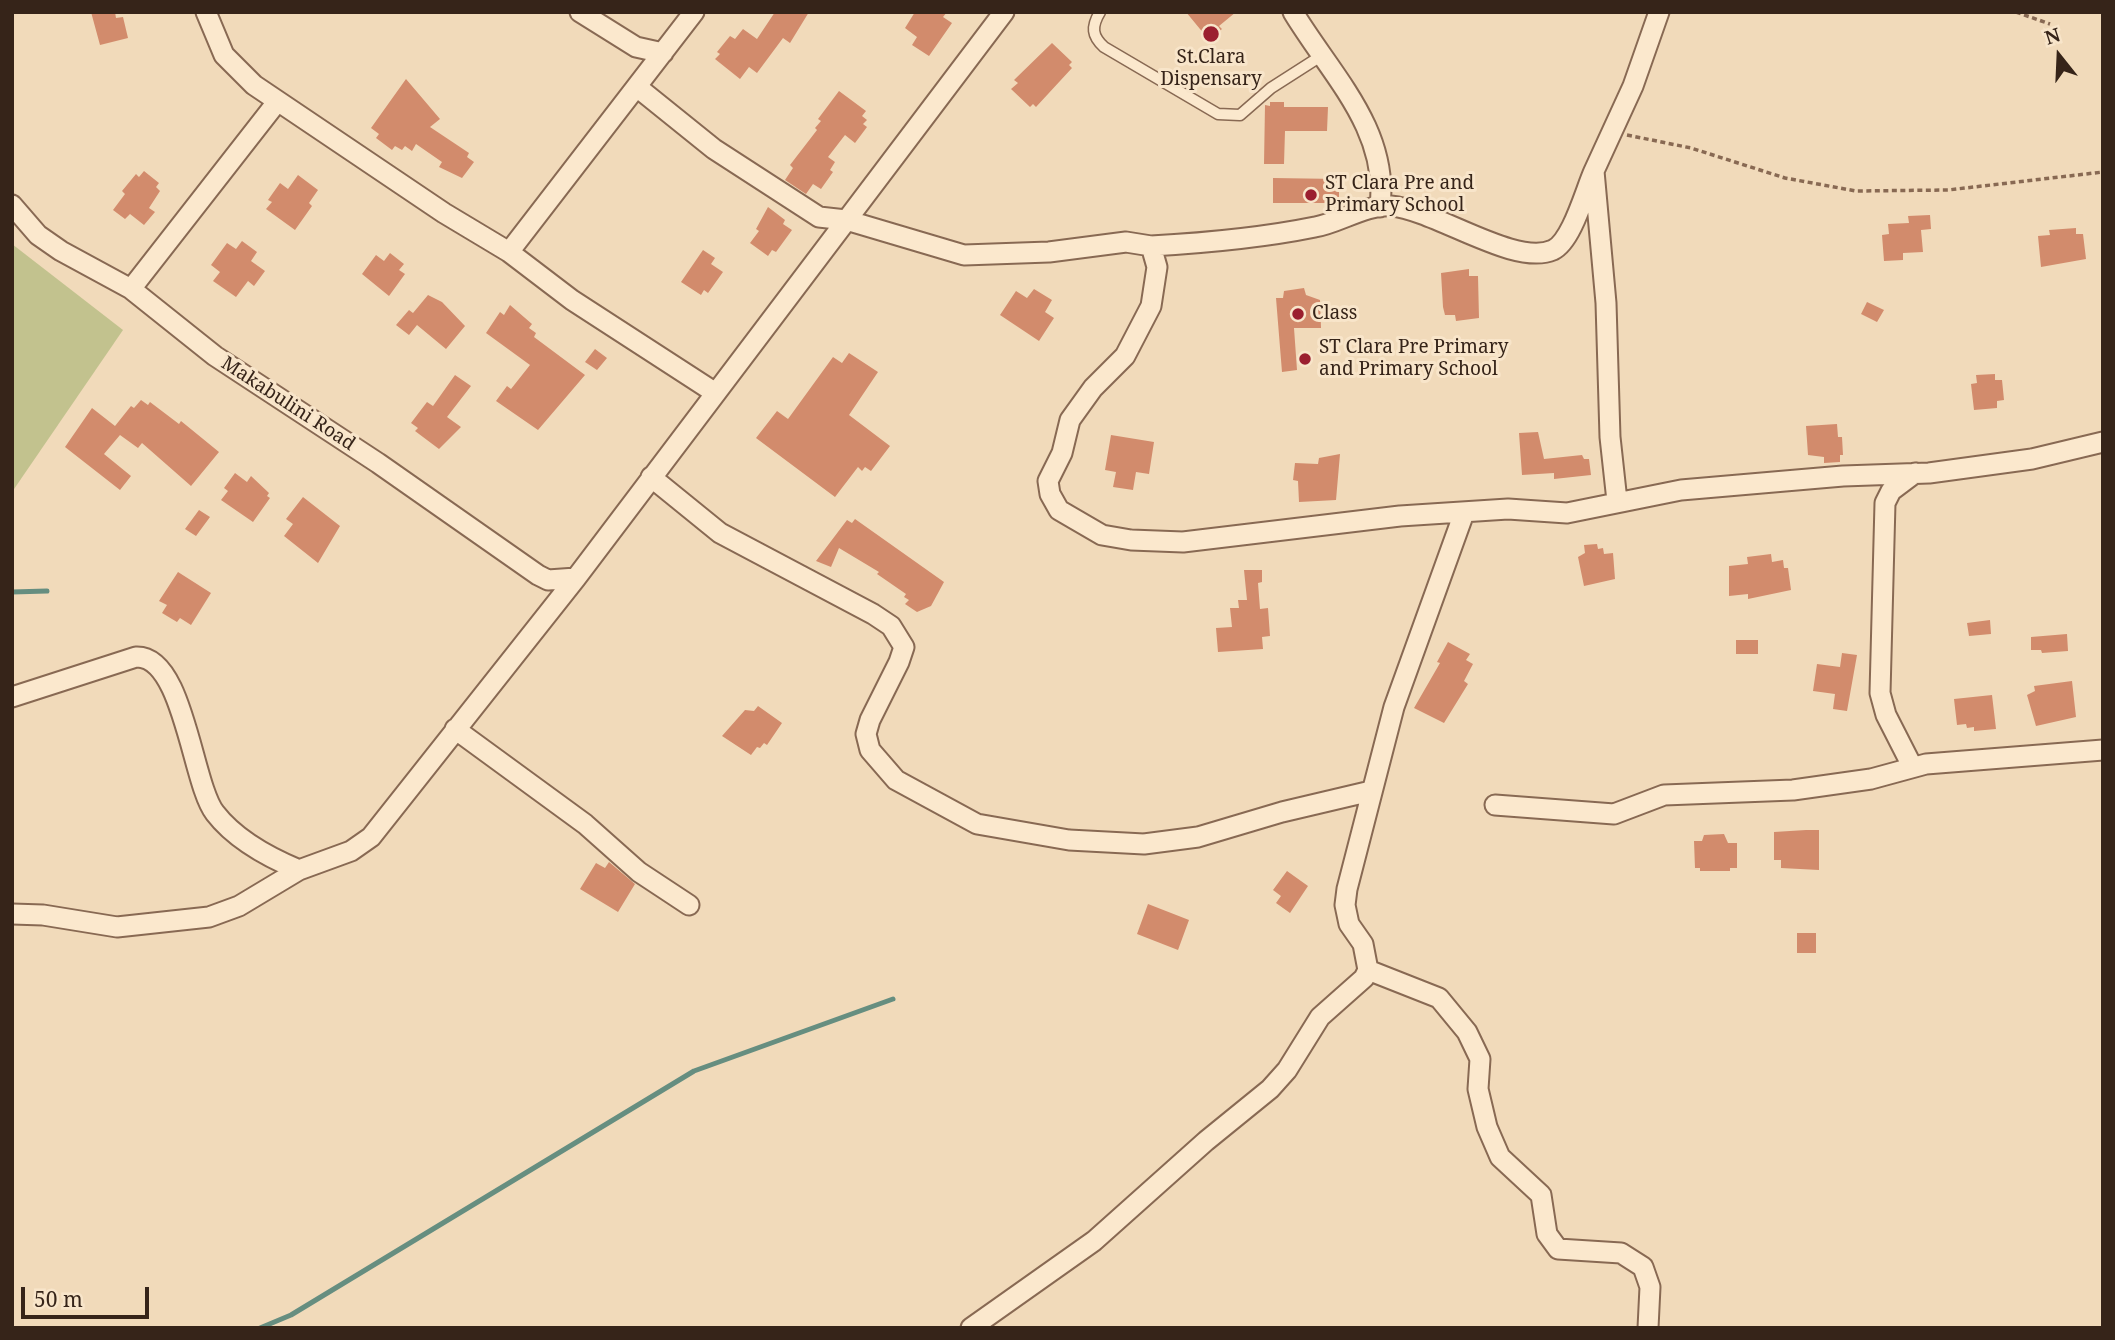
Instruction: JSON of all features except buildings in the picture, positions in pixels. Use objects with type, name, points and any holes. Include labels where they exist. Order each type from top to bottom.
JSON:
[{"type":"street","points":[[206,12],[224,55],[242,75],[277,102],[444,213],[509,252],[572,300],[714,392]]},
{"type":"street","points":[[580,12],[636,47],[663,52]]},
{"type":"street","points":[[509,252],[694,12]]},
{"type":"street","points":[[12,914],[43,915],[117,927],[192,920],[239,906],[299,870],[351,851],[371,837],[576,578],[714,392],[1004,12]]},
{"type":"street","points":[[1293,12],[1372,135],[1381,164],[1380,207]]},
{"type":"street","points":[[637,87],[714,149],[784,197],[819,217],[846,220],[964,255],[1049,252],[1126,242],[1151,246],[1294,231],[1380,207],[1398,207],[1440,220],[1506,248],[1526,253],[1546,252],[1562,243],[1633,86],[1659,12]]},
{"type":"street","points":[[131,289],[277,102]]},
{"type":"street","points":[[1594,171],[1607,314],[1609,437],[1617,501]]},
{"type":"street","name":"Makabulini Road","points":[[12,205],[38,234],[61,251],[131,289],[224,362],[378,463],[538,575],[548,580],[576,578]]},
{"type":"street","points":[[1151,246],[1157,267],[1151,306],[1125,356],[1093,388],[1070,420],[1062,453],[1048,481],[1050,494],[1059,510],[1102,535],[1131,540],[1183,542],[1249,537],[1366,519],[1508,509],[1567,513],[1681,490],[1916,473],[2032,458],[2103,442]]},
{"type":"street","points":[[1912,766],[1882,703],[1879,641],[1885,503],[1891,491],[1916,473]]},
{"type":"street","points":[[651,477],[675,500],[720,533],[851,601],[891,626],[904,647],[870,720],[866,734],[870,750],[896,780],[953,814],[977,824],[1015,833],[1069,840],[1144,844],[1198,837],[1242,822],[1371,791]]},
{"type":"street","points":[[971,1328],[1086,1247],[1206,1141],[1270,1089],[1287,1070],[1320,1017],[1364,978],[1367,970],[1363,944],[1349,924],[1345,905],[1371,791],[1394,708],[1464,513]]},
{"type":"street","points":[[12,697],[136,657],[152,660],[161,670],[178,708],[195,751],[206,799],[216,815],[260,850],[299,870]]},
{"type":"street","points":[[456,729],[585,824],[639,872],[688,905]]},
{"type":"street","points":[[1494,805],[1614,814],[1664,795],[1826,786],[1871,779],[1912,766],[2103,750]]},
{"type":"street","points":[[1367,970],[1424,990],[1452,1011],[1478,1051],[1479,1101],[1500,1157],[1541,1195],[1549,1240],[1558,1249],[1621,1253],[1643,1267],[1650,1287],[1648,1328]]},
{"type":"lane","points":[[1100,12],[1093,29],[1095,39],[1104,47],[1218,114],[1240,115],[1271,88],[1321,56]]},
{"type":"path","points":[[2016,12],[2050,24]]},
{"type":"path","points":[[1612,131],[1691,148],[1785,178],[1856,191],[1948,190],[2103,172]]},
{"type":"green space","points":[[12,244],[123,330],[12,492]]},
{"type":"waterway","points":[[12,592],[47,591]]},
{"type":"waterway","points":[[260,1328],[291,1315],[694,1071],[893,999]]},
{"type":"place","name":"St.Clara Dispensary","points":[[1211,34]]},
{"type":"place","name":"ST Clara Pre and Primary School","points":[[1311,195]]},
{"type":"place","name":"Class","points":[[1298,314]]},
{"type":"place","name":"ST Clara Pre Primary and Primary School","points":[[1305,359]]}]
